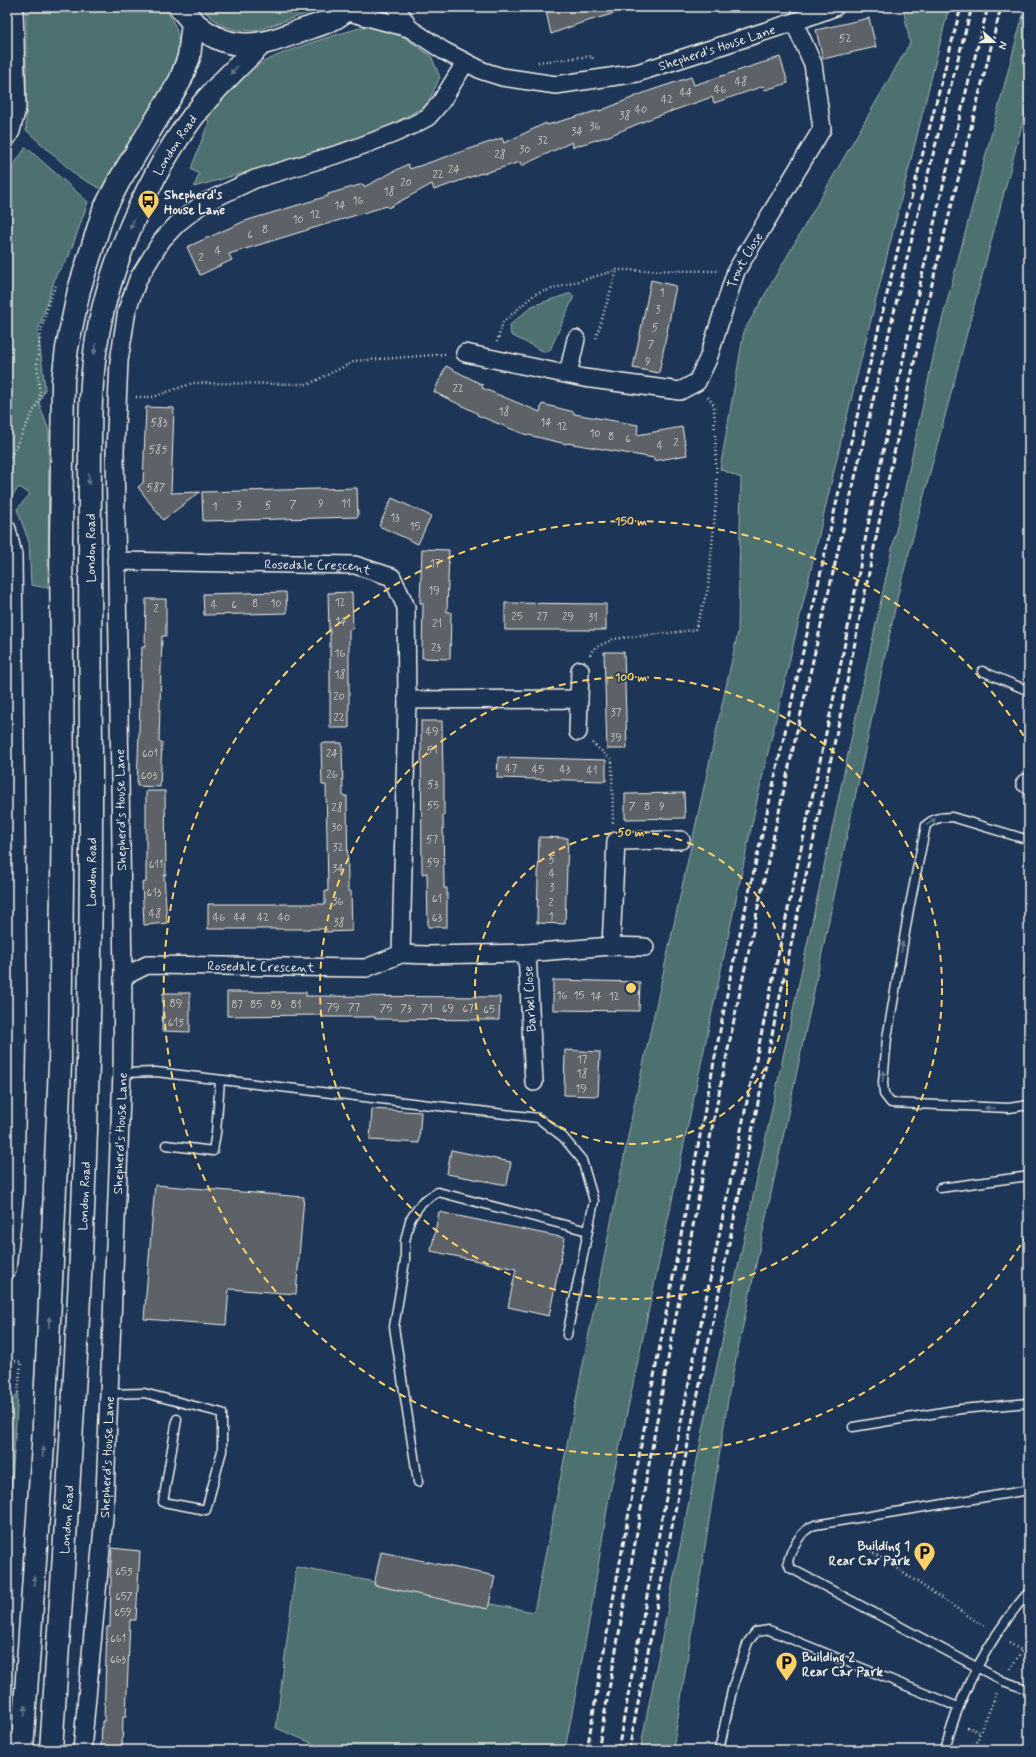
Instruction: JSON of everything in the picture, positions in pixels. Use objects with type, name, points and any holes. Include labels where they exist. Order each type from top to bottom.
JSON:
[{"type":"main road","points":[[186,15],[213,37],[236,44],[262,43],[319,26],[333,20],[347,9]]},
{"type":"main road","points":[[22,1750],[43,1445],[60,1064],[63,801],[61,541],[63,381],[67,348],[79,290],[102,218],[119,181],[180,81],[189,57],[186,15]]},
{"type":"main road","name":"London Road","points":[[51,1750],[72,1438],[83,1212],[90,956],[90,399],[94,359],[109,286],[128,235],[153,180],[172,148],[203,104],[262,43]]},
{"type":"street","points":[[7,138],[11,131],[17,108],[14,7]]},
{"type":"street","name":"Shepherd's House Lane","points":[[396,7],[409,28]]},
{"type":"street","name":"Shepherd's House Lane","points":[[347,9],[409,28],[465,63],[502,77],[556,85],[637,73],[794,22],[835,7]]},
{"type":"street","name":"Trout Close","points":[[697,382],[708,359],[736,271],[822,129],[812,64],[794,22]]},
{"type":"street","name":"Shepherd's House Lane","points":[[82,1750],[104,1517],[122,1073],[123,978],[115,452],[119,361],[127,310],[138,278],[162,240],[178,223],[202,204],[255,179],[342,153],[415,124],[428,117],[441,102],[465,63]]},
{"type":"street","points":[[568,374],[576,339]]},
{"type":"street","points":[[465,353],[491,357],[584,378],[680,391],[697,382]]},
{"type":"street","points":[[7,529],[13,555],[12,875],[18,1010],[7,1270]]},
{"type":"street","name":"Rosedale Crescent","points":[[116,561],[355,565],[392,577],[406,606],[407,700],[401,954]]},
{"type":"street","points":[[578,732],[580,670]]},
{"type":"street","points":[[407,700],[579,700]]},
{"type":"street","points":[[611,946],[616,841],[681,840]]},
{"type":"street","name":"Barbel Close","points":[[534,1082],[527,953],[611,946],[645,947]]},
{"type":"street","name":"Rosedale Crescent","points":[[123,978],[147,965],[366,968],[401,954],[427,955],[527,953]]},
{"type":"lane","points":[[982,671],[1029,691]]},
{"type":"lane","points":[[1029,840],[952,818],[942,817],[933,820],[926,825],[909,909],[887,1038],[882,1082],[884,1094],[891,1104],[1009,1108],[1029,1105]]},
{"type":"lane","points":[[122,1073],[156,1072],[538,1118],[563,1137],[582,1160],[594,1201],[567,1335]]},
{"type":"lane","points":[[166,1145],[213,1151],[216,1133],[220,1080]]},
{"type":"lane","points":[[940,1188],[1029,1176]]},
{"type":"lane","points":[[418,1482],[394,1327],[405,1261],[405,1241],[410,1220],[422,1202],[438,1192],[588,1231]]},
{"type":"lane","points":[[109,1394],[144,1393],[222,1413],[222,1451],[206,1510],[163,1502],[177,1419]]},
{"type":"lane","points":[[853,1427],[961,1409],[1029,1403]]},
{"type":"lane","points":[[1029,1490],[816,1525],[809,1527],[802,1533],[788,1557],[788,1565],[794,1571],[1003,1681],[1029,1690]]},
{"type":"lane","points":[[945,1750],[958,1707],[977,1667],[996,1634],[1029,1592]]},
{"type":"lane","points":[[719,1750],[733,1686],[748,1642],[756,1632],[762,1630],[769,1630],[958,1707]]},
{"type":"path","points":[[535,62],[592,56],[597,79]]},
{"type":"path","points":[[491,357],[503,322],[535,294],[617,270],[736,271]]},
{"type":"path","points":[[595,342],[617,270]]},
{"type":"path","points":[[117,396],[153,397],[193,383],[309,384],[355,361],[465,353]]},
{"type":"path","points":[[580,670],[593,649],[613,639],[695,630],[708,589],[716,492],[714,405],[697,382]]},
{"type":"path","points":[[578,732],[612,760],[612,817],[616,841]]},
{"type":"path","points":[[7,1360],[21,1362],[18,1393]]},
{"type":"path","points":[[857,1542],[1021,1650]]},
{"type":"green space","points":[[26,7],[164,7],[174,25],[179,41],[179,49],[178,58],[171,77],[101,189],[77,176],[26,130]]},
{"type":"green space","points":[[202,7],[326,7],[255,31],[238,30],[224,26],[209,16]]},
{"type":"green space","points":[[903,7],[949,7],[844,428],[759,791],[609,1497],[590,1617],[565,1750],[328,1750],[276,1728],[296,1567],[534,1612],[634,1106],[738,632],[741,478],[720,469],[744,331],[910,43]]},
{"type":"green space","points":[[1025,7],[1029,7],[1029,98],[899,590],[730,1387],[673,1750],[640,1750],[702,1435],[937,339]]},
{"type":"green space","points":[[367,26],[395,31],[431,56],[440,77],[427,105],[380,131],[278,163],[194,187],[199,174],[191,169],[209,121],[206,119],[237,80],[249,70],[281,54],[317,41]]},
{"type":"green space","points":[[26,147],[88,202],[69,256],[56,275],[38,331],[45,389],[39,403],[49,431],[48,588],[31,585],[29,542],[17,509],[30,494],[19,487],[10,499],[7,496],[7,175]]},
{"type":"green space","points":[[571,293],[574,296],[550,350],[545,352],[511,335],[510,325],[532,306]]},
{"type":"green space","points":[[18,1393],[7,1555],[7,1408]]},
{"type":"building","points":[[555,7],[618,7],[619,12],[581,23],[551,34],[546,11]]},
{"type":"building","points":[[869,18],[876,47],[823,59],[816,30]]},
{"type":"building","points":[[780,57],[788,83],[765,90],[764,86],[714,103],[712,97],[652,118],[609,136],[573,147],[572,142],[521,166],[520,162],[482,173],[434,190],[432,184],[388,208],[387,206],[229,254],[232,260],[200,275],[187,247],[245,221],[363,184],[364,187],[408,164],[410,169],[502,138],[504,143],[546,123],[547,125],[600,111],[646,92],[691,77],[694,85]]},
{"type":"building","points":[[651,280],[676,286],[659,373],[633,368]]},
{"type":"building","points":[[446,366],[483,385],[482,388],[540,412],[542,404],[574,412],[574,414],[638,425],[637,435],[682,427],[687,455],[654,461],[654,458],[566,444],[524,434],[477,415],[477,413],[434,392]]},
{"type":"building","points":[[146,407],[174,408],[171,493],[200,492],[163,520],[138,487],[143,483]]},
{"type":"building","points":[[357,488],[358,517],[203,521],[202,492]]},
{"type":"building","points":[[392,498],[431,516],[418,544],[379,526]]},
{"type":"building","points":[[422,549],[449,550],[447,612],[451,612],[450,659],[422,658],[423,603],[420,603]]},
{"type":"building","points":[[286,592],[287,613],[204,615],[203,594]]},
{"type":"building","points":[[352,592],[353,629],[349,630],[349,728],[330,728],[330,630],[328,593]]},
{"type":"building","points":[[146,599],[166,599],[166,636],[162,636],[159,742],[162,742],[160,787],[137,786],[142,647],[145,647]]},
{"type":"building","points":[[505,603],[606,604],[606,630],[505,630]]},
{"type":"building","points":[[604,652],[624,652],[627,749],[607,749]]},
{"type":"building","points":[[421,721],[442,721],[444,774],[444,888],[447,888],[447,927],[428,927],[427,873],[422,874]]},
{"type":"building","points":[[321,743],[342,743],[343,796],[347,796],[348,891],[351,891],[352,931],[326,932],[326,929],[208,929],[208,904],[325,904],[325,891],[328,891],[326,785],[322,785]]},
{"type":"building","points":[[498,757],[606,760],[606,781],[497,778]]},
{"type":"building","points":[[146,791],[165,791],[166,875],[164,875],[167,923],[144,925],[142,883],[146,882]]},
{"type":"building","points":[[684,793],[685,818],[625,819],[625,794]]},
{"type":"building","points":[[539,837],[568,838],[565,924],[537,923]]},
{"type":"building","points":[[553,980],[640,982],[639,1011],[553,1010]]},
{"type":"building","points":[[227,992],[306,992],[306,996],[500,997],[499,1020],[375,1019],[375,1017],[322,1017],[322,1015],[227,1016]]},
{"type":"building","points":[[163,993],[190,993],[190,1032],[162,1031]]},
{"type":"building","points":[[565,1050],[600,1052],[598,1096],[564,1095]]},
{"type":"building","points":[[372,1109],[421,1112],[419,1143],[370,1140]]},
{"type":"building","points":[[451,1150],[511,1162],[507,1185],[447,1174]]},
{"type":"building","points":[[155,1185],[304,1197],[296,1294],[229,1289],[226,1325],[144,1319]]},
{"type":"building","points":[[439,1212],[565,1238],[549,1316],[508,1307],[516,1269],[431,1251]]},
{"type":"building","points":[[112,1548],[140,1551],[136,1620],[130,1620],[126,1716],[123,1716],[122,1750],[101,1750],[102,1721],[104,1721],[107,1627],[110,1627],[110,1577]]},
{"type":"building","points":[[381,1552],[495,1576],[488,1609],[374,1585]]},
{"type":"railway","points":[[587,1750],[644,1429],[731,973],[841,482],[901,237],[961,7]]},
{"type":"railway","points":[[598,1750],[681,1287],[709,1142],[758,905],[880,371],[915,225],[972,7]]},
{"type":"railway","points":[[618,1750],[693,1365],[835,690],[883,452],[933,229],[988,7]]},
{"type":"railway","points":[[629,1750],[691,1428],[776,1015],[841,712],[883,503],[929,296],[1001,7]]},
{"type":"place","name":"Shepherd's House Lane","points":[[149,220]]},
{"type":"place","name":"Building 1 Rear Car Park","points":[[925,1572]]},
{"type":"place","name":"Building 2 Rear Car Park","points":[[787,1682]]}]
